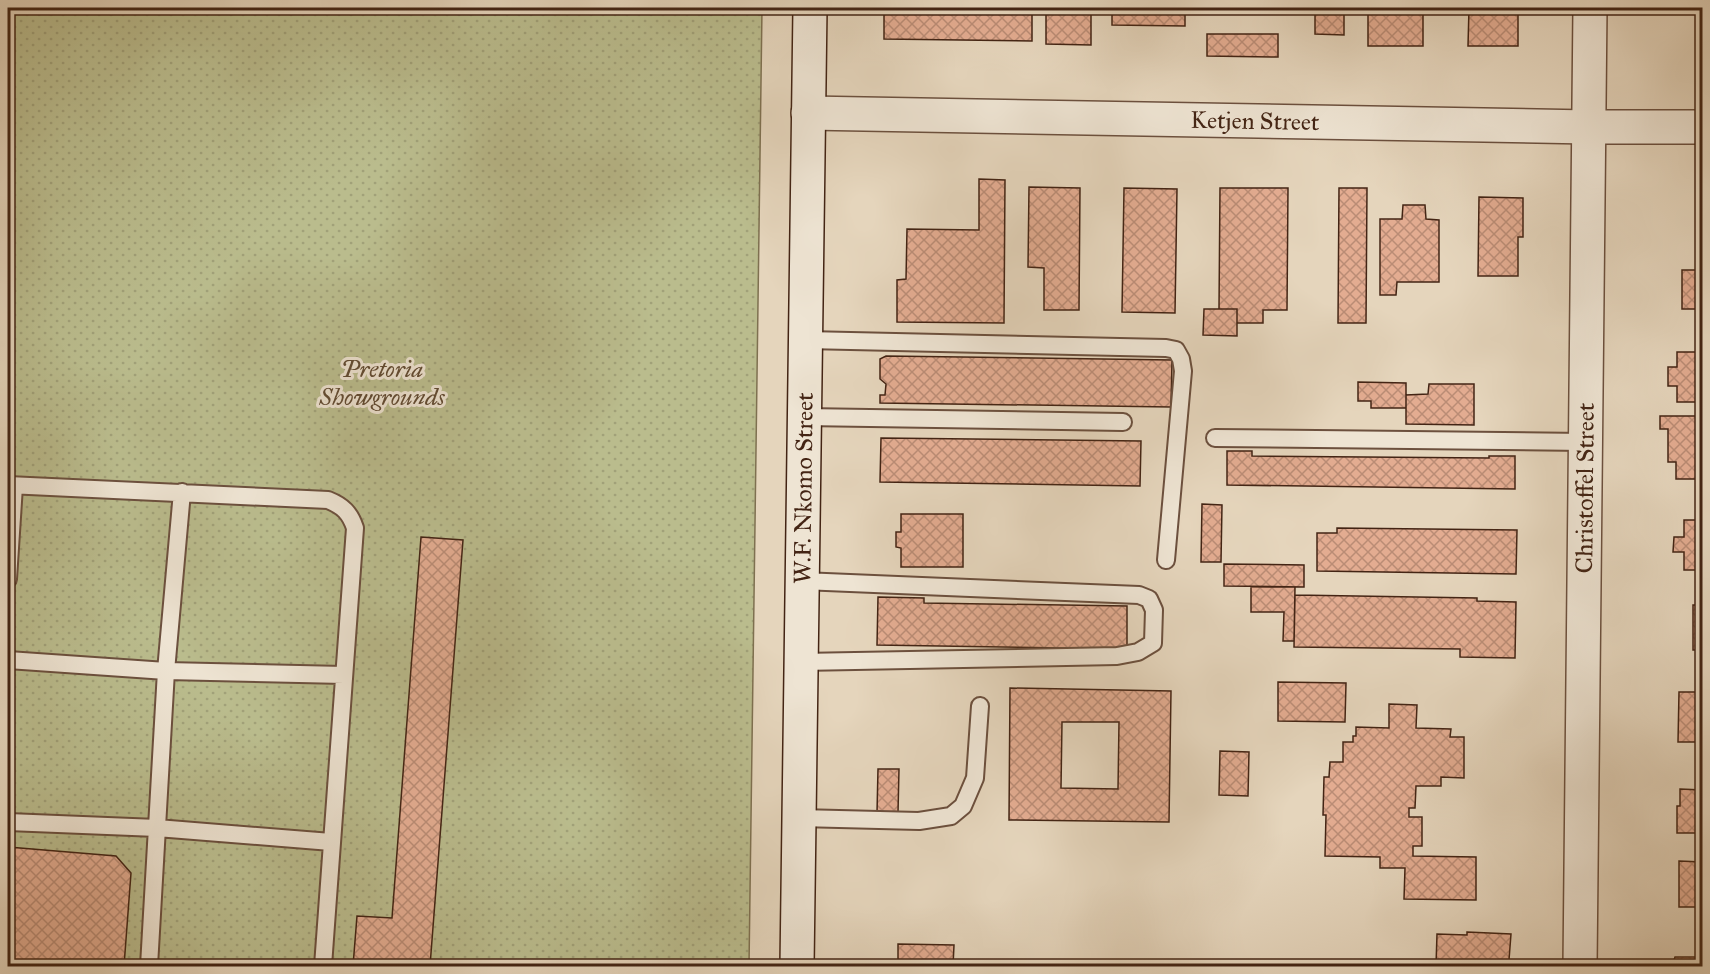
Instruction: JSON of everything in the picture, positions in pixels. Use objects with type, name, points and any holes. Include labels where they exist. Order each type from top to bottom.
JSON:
[{"type":"street","name":"W.F. Nkomo Street","points":[[797,966],[810,8]]},
{"type":"street","name":"Christoffel Street","points":[[1580,966],[1590,8]]},
{"type":"street","name":"Ketjen Street","points":[[808,113],[1702,127]]},
{"type":"lane","points":[[806,340],[1155,347],[1176,350],[1184,371],[1166,560]]},
{"type":"lane","points":[[804,417],[1123,422]]},
{"type":"lane","points":[[1215,438],[1585,442]]},
{"type":"lane","points":[[8,579],[11,485],[328,500],[338,504],[347,512],[355,528],[323,966]]},
{"type":"lane","points":[[148,966],[166,671],[182,492]]},
{"type":"lane","points":[[801,662],[1117,656],[1138,652],[1153,643],[1154,610],[1149,599],[1139,595],[802,581]]},
{"type":"lane","points":[[8,660],[166,671],[344,675]]},
{"type":"lane","points":[[799,818],[919,821],[951,816],[963,806],[975,778],[980,706]]},
{"type":"lane","points":[[8,822],[157,828],[331,842]]},
{"type":"green space","name":"Pretoria Showgrounds","points":[[8,8],[762,8],[749,966],[8,966]]},
{"type":"building","points":[[884,8],[1032,8],[1032,41],[884,39]]},
{"type":"building","points":[[1046,8],[1091,8],[1091,45],[1046,44]]},
{"type":"building","points":[[1112,8],[1185,8],[1185,26],[1112,25]]},
{"type":"building","points":[[1315,8],[1344,8],[1344,35],[1315,34]]},
{"type":"building","points":[[1368,8],[1423,8],[1423,46],[1368,46]]},
{"type":"building","points":[[1469,8],[1518,8],[1518,46],[1468,46]]},
{"type":"building","points":[[1207,34],[1278,34],[1278,57],[1207,56]]},
{"type":"building","points":[[979,179],[1005,180],[1004,323],[897,322],[897,280],[906,279],[907,229],[979,230]]},
{"type":"building","points":[[1029,187],[1080,188],[1079,310],[1044,310],[1044,268],[1028,267]]},
{"type":"building","points":[[1124,188],[1177,189],[1175,313],[1122,312]]},
{"type":"building","points":[[1220,188],[1288,188],[1287,310],[1263,310],[1263,323],[1237,323],[1237,309],[1219,309]]},
{"type":"building","points":[[1339,188],[1367,188],[1366,323],[1338,323]]},
{"type":"building","points":[[1699,189],[1702,189],[1702,246],[1699,246]]},
{"type":"building","points":[[1479,197],[1523,198],[1523,237],[1518,237],[1518,276],[1478,276]]},
{"type":"building","points":[[1403,205],[1425,205],[1426,219],[1439,220],[1439,282],[1397,282],[1396,295],[1380,295],[1380,219],[1402,219]]},
{"type":"building","points":[[1699,265],[1702,265],[1702,309],[1682,309],[1682,270],[1699,270]]},
{"type":"building","points":[[1204,309],[1237,309],[1237,336],[1203,335]]},
{"type":"building","points":[[1677,352],[1702,352],[1702,402],[1677,402],[1677,386],[1668,386],[1668,367],[1677,367]]},
{"type":"building","points":[[886,356],[1172,360],[1171,407],[880,403],[880,395],[885,395],[886,384],[880,379],[880,359]]},
{"type":"building","points":[[1358,382],[1406,383],[1406,408],[1371,408],[1371,401],[1358,401]]},
{"type":"building","points":[[1429,384],[1474,384],[1474,425],[1406,424],[1406,395],[1428,394]]},
{"type":"building","points":[[1660,416],[1702,416],[1702,479],[1676,479],[1676,462],[1668,462],[1668,429],[1660,429]]},
{"type":"building","points":[[881,438],[1141,441],[1140,486],[880,482]]},
{"type":"building","points":[[1227,451],[1252,451],[1252,456],[1489,458],[1489,456],[1515,456],[1515,489],[1227,485]]},
{"type":"building","points":[[1202,504],[1222,505],[1221,562],[1201,562]]},
{"type":"building","points":[[901,514],[963,514],[963,567],[901,567],[901,548],[896,547],[896,532],[901,532]]},
{"type":"building","points":[[1684,520],[1702,520],[1702,570],[1684,570],[1684,552],[1673,552],[1674,537],[1684,537]]},
{"type":"building","points":[[1337,528],[1517,530],[1516,574],[1317,571],[1317,533],[1337,533]]},
{"type":"building","points":[[421,537],[463,540],[430,966],[353,966],[357,916],[392,918]]},
{"type":"building","points":[[1224,564],[1304,565],[1304,587],[1224,586]]},
{"type":"building","points":[[1251,587],[1295,587],[1294,641],[1283,641],[1284,612],[1251,612]]},
{"type":"building","points":[[1295,595],[1477,598],[1477,601],[1516,602],[1515,658],[1460,657],[1460,649],[1294,647]]},
{"type":"building","points":[[878,597],[924,598],[924,603],[1127,606],[1127,649],[877,645]]},
{"type":"building","points":[[1693,605],[1702,605],[1702,650],[1693,650]]},
{"type":"building","points":[[1278,682],[1346,683],[1345,722],[1278,721]]},
{"type":"building","points":[[1010,688],[1171,691],[1169,822],[1009,820]],"holes":[[[1062,722],[1119,722],[1118,789],[1061,788]]]},
{"type":"building","points":[[1679,692],[1702,692],[1702,742],[1678,742]]},
{"type":"building","points":[[1389,704],[1417,705],[1416,728],[1451,729],[1450,737],[1464,737],[1464,778],[1441,777],[1441,786],[1416,786],[1415,808],[1409,808],[1409,817],[1422,817],[1422,846],[1413,846],[1413,856],[1476,857],[1476,900],[1404,899],[1405,868],[1380,868],[1380,857],[1325,856],[1324,777],[1329,777],[1330,762],[1343,762],[1343,742],[1353,742],[1356,727],[1389,728]]},
{"type":"building","points":[[1220,751],[1249,752],[1248,796],[1219,795]]},
{"type":"building","points":[[878,769],[899,769],[898,813],[877,813]]},
{"type":"building","points":[[1680,789],[1702,790],[1702,833],[1677,833],[1677,806],[1680,806]]},
{"type":"building","points":[[8,847],[116,856],[131,873],[124,966],[8,966]]},
{"type":"building","points":[[1679,861],[1702,862],[1702,907],[1679,907]]},
{"type":"building","points":[[1467,932],[1511,934],[1509,960],[1503,960],[1502,966],[1436,966],[1437,934],[1467,935]]},
{"type":"building","points":[[898,944],[954,945],[953,966],[898,966]]},
{"type":"building","points":[[1675,957],[1702,957],[1702,966],[1669,966],[1669,960],[1674,960]]}]
